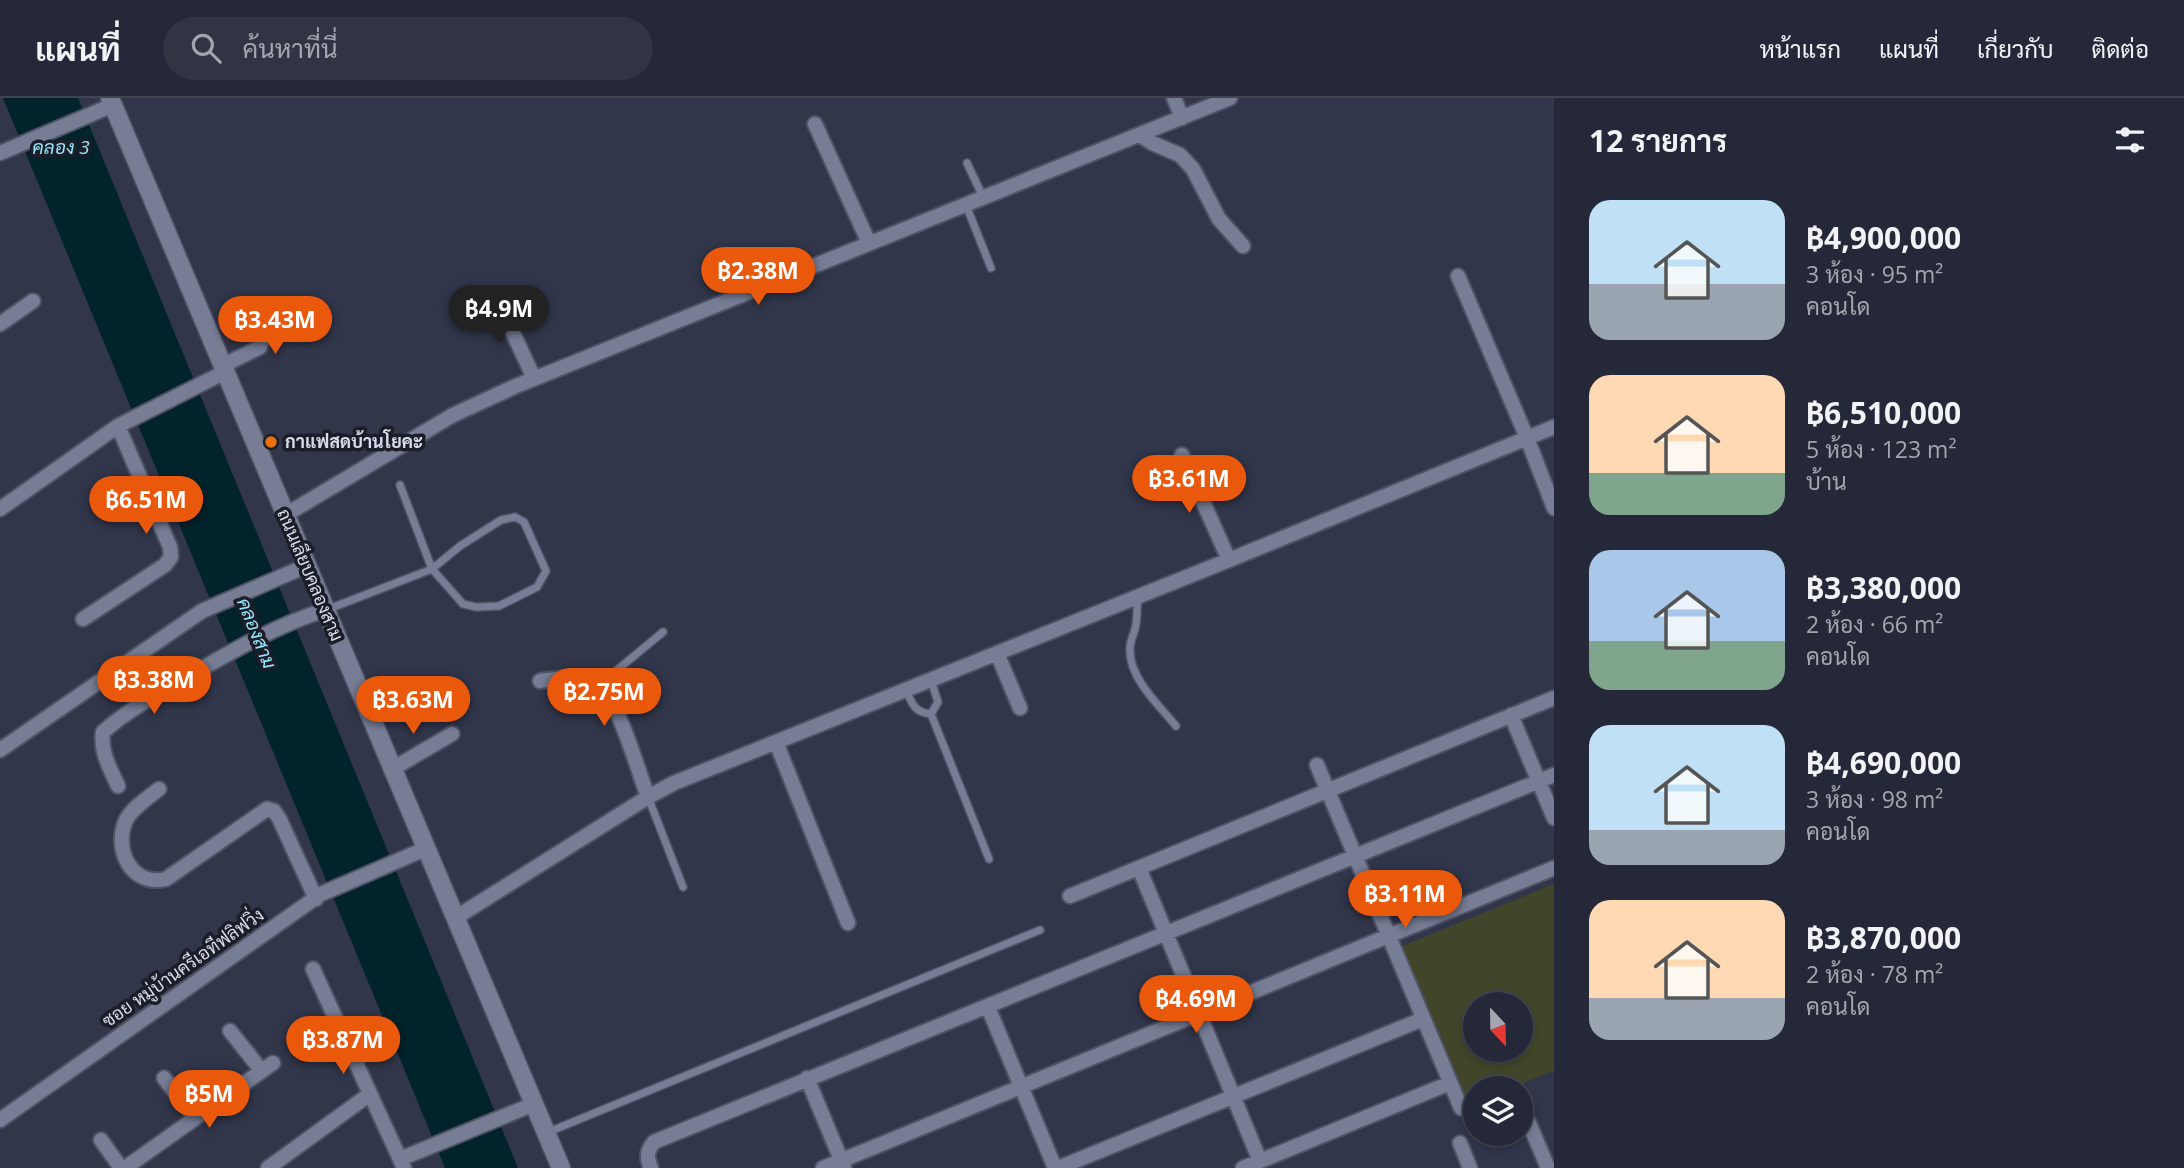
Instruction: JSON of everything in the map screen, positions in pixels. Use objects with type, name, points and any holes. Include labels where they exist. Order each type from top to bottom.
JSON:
[{"type":"main road","name":"ถนนเลียบคลองสาม","points":[[108,104],[224,369],[561,1168]]},
{"type":"street","points":[[1174,98],[1182,118]]},
{"type":"street","points":[[285,515],[453,415],[534,378],[1230,98]]},
{"type":"street","points":[[0,153],[108,104]]},
{"type":"street","points":[[815,124],[869,243]]},
{"type":"street","points":[[1140,135],[1152,144],[1180,155],[1193,169],[1219,219],[1243,246]]},
{"type":"street","points":[[1458,276],[1554,508]]},
{"type":"street","points":[[496,297],[534,378]]},
{"type":"street","points":[[0,324],[33,301]]},
{"type":"street","points":[[0,509],[122,424],[199,384],[260,347],[262,339],[252,311]]},
{"type":"street","points":[[83,619],[165,565],[171,557],[170,547],[122,424]]},
{"type":"street","points":[[455,918],[674,783],[1554,426]]},
{"type":"street","points":[[1182,455],[1228,560]]},
{"type":"street","points":[[0,750],[202,611],[306,566]]},
{"type":"street","points":[[118,786],[104,754],[102,741],[103,732],[123,714],[218,660],[300,618],[325,610]]},
{"type":"street","points":[[997,653],[1020,708]]},
{"type":"street","points":[[540,681],[586,679],[599,685],[616,710],[648,797]]},
{"type":"street","points":[[1070,896],[1554,698]]},
{"type":"street","points":[[1511,715],[1554,818]]},
{"type":"street","points":[[392,769],[452,734]]},
{"type":"street","points":[[776,742],[848,923]]},
{"type":"street","points":[[1317,765],[1461,1108]]},
{"type":"street","points":[[651,1168],[647,1158],[648,1150],[654,1142],[1554,775]]},
{"type":"street","points":[[159,789],[127,817],[123,833],[122,851],[127,863],[144,878],[156,881],[166,879],[267,809],[274,811],[279,818],[318,897]]},
{"type":"street","name":"ซอย หมู่บ้านครีเอทีฟลิฟวิ่ง","points":[[0,1120],[318,897],[425,849]]},
{"type":"street","points":[[1139,868],[1260,1161]]},
{"type":"street","points":[[823,1168],[843,1164],[1554,868]]},
{"type":"street","points":[[313,970],[402,1164],[418,1151],[534,1104]]},
{"type":"street","points":[[988,1007],[1057,1168],[1423,1018]]},
{"type":"street","points":[[101,1140],[123,1168],[267,1067],[230,1031]]},
{"type":"street","points":[[164,1078],[195,1118]]},
{"type":"street","points":[[807,1078],[843,1164]]},
{"type":"street","points":[[1243,1168],[1450,1083]]},
{"type":"street","points":[[268,1168],[370,1094]]},
{"type":"street","points":[[1533,1133],[1548,1168]]},
{"type":"street","points":[[1460,1143],[1470,1168]]},
{"type":"lane","points":[[967,163],[983,198]]},
{"type":"lane","points":[[966,205],[991,268]]},
{"type":"lane","points":[[325,610],[432,569],[460,546],[500,520],[515,517],[524,522],[546,571],[537,587],[499,606],[475,607],[463,604],[432,569],[400,485]]},
{"type":"lane","points":[[1137,596],[1135,628],[1129,652],[1132,664],[1152,698],[1176,726]]},
{"type":"lane","points":[[599,685],[663,632]]},
{"type":"lane","points":[[931,680],[938,702],[932,714],[989,859]]},
{"type":"lane","points":[[906,690],[916,710],[932,714]]},
{"type":"lane","points":[[648,797],[683,887]]},
{"type":"lane","points":[[546,1133],[1040,930]]},
{"type":"green space","points":[[1554,884],[1554,1071],[1533,1079],[1533,1076],[1463,1076],[1463,1100],[1400,947]]},
{"type":"water","name":"คลอง 3","points":[[3,98],[78,98],[518,1168],[445,1168]]},
{"type":"place","name":"กาแฟสดบ้านโยคะ","points":[[271,442]]},
{"type":"water label","name":"คลองสาม","points":[[257,633]]}]
